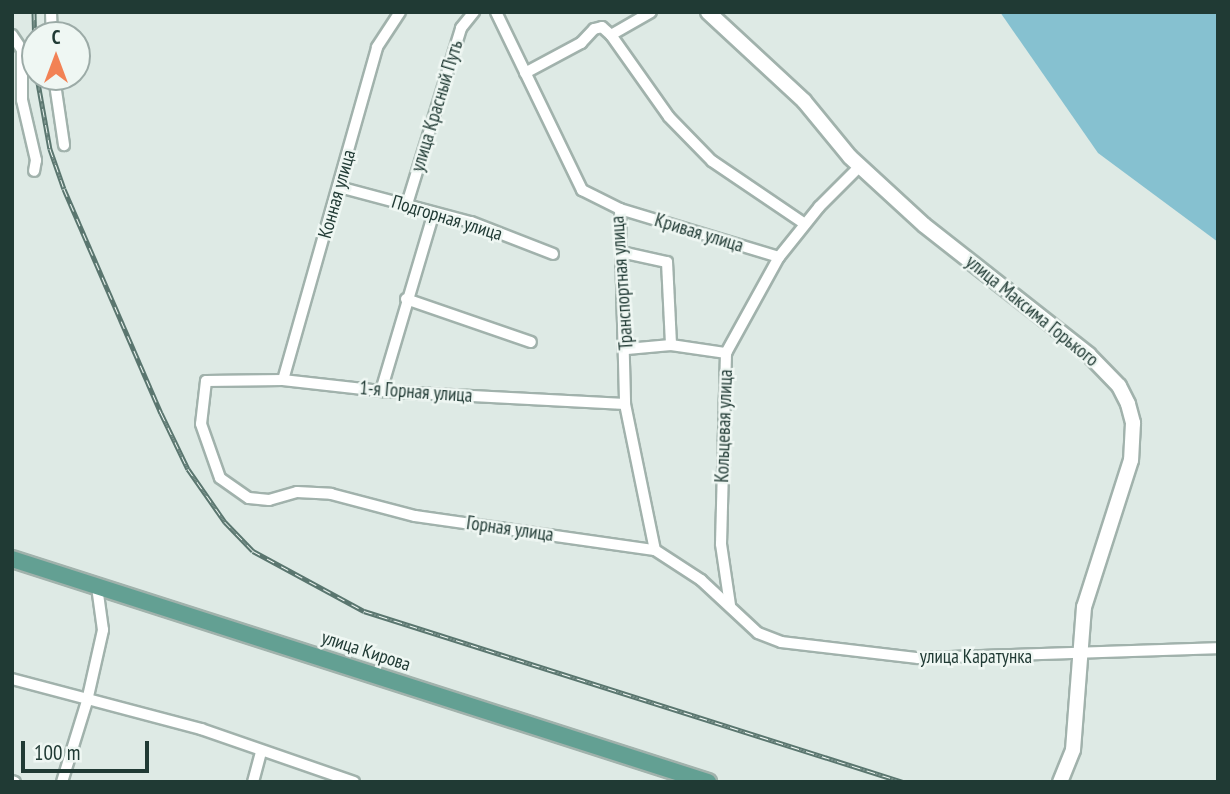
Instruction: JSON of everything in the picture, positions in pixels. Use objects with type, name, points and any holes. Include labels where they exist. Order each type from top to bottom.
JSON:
[{"type":"main road","name":"улица Кирова","points":[[12,559],[682,778],[708,782]]},
{"type":"street","name":"Конная улица","points":[[284,380],[377,47],[400,12]]},
{"type":"street","name":"улица Красный Путь","points":[[407,204],[461,28],[474,12]]},
{"type":"street","name":"Транспортная улица","points":[[496,12],[582,190],[620,209],[627,349],[625,404],[655,550]]},
{"type":"street","points":[[611,35],[651,12]]},
{"type":"street","name":"улица Максима Горького","points":[[708,12],[804,101],[860,166],[924,225],[1089,355],[1119,386],[1128,404],[1133,423],[1131,460],[1084,607],[1078,655],[1073,750],[1063,781]]},
{"type":"street","points":[[525,73],[581,43],[594,29],[602,27],[611,35],[669,117],[706,155],[805,224]]},
{"type":"street","points":[[12,35],[22,50],[22,100],[36,160],[34,171]]},
{"type":"street","points":[[56,91],[64,145]]},
{"type":"street","name":"Кольцевая улица","points":[[730,605],[721,544],[726,353],[779,257],[805,224],[860,166]]},
{"type":"street","name":"Подгорная улица","points":[[339,187],[407,204],[433,215],[471,222],[554,254]]},
{"type":"street","name":"Кривая улица","points":[[620,209],[779,257]]},
{"type":"street","points":[[381,391],[433,215]]},
{"type":"street","points":[[621,251],[667,261],[671,345]]},
{"type":"street","points":[[406,299],[531,342]]},
{"type":"street","points":[[627,349],[671,345],[726,353]]},
{"type":"street","name":"1-я Горная улица","points":[[256,500],[230,488],[220,478],[201,424],[206,381],[284,380],[381,391],[625,404]]},
{"type":"street","name":"Горная улица","points":[[256,500],[297,492],[331,494],[415,516],[655,550],[730,605],[743,619]]},
{"type":"street","points":[[62,782],[87,701],[103,630],[97,587]]},
{"type":"street","name":"улица Каратунка","points":[[743,619],[758,633],[806,647],[918,657],[1078,655],[1218,648]]},
{"type":"street","points":[[12,679],[201,729],[261,753],[354,782]]},
{"type":"street","points":[[253,782],[261,753]]},
{"type":"water","points":[[1000,12],[1218,12],[1218,242],[1098,153]]},
{"type":"railway","points":[[34,12],[34,21]]},
{"type":"railway","points":[[40,91],[50,149],[64,189],[161,413],[188,469],[225,522],[253,551],[364,611],[903,782]]}]
